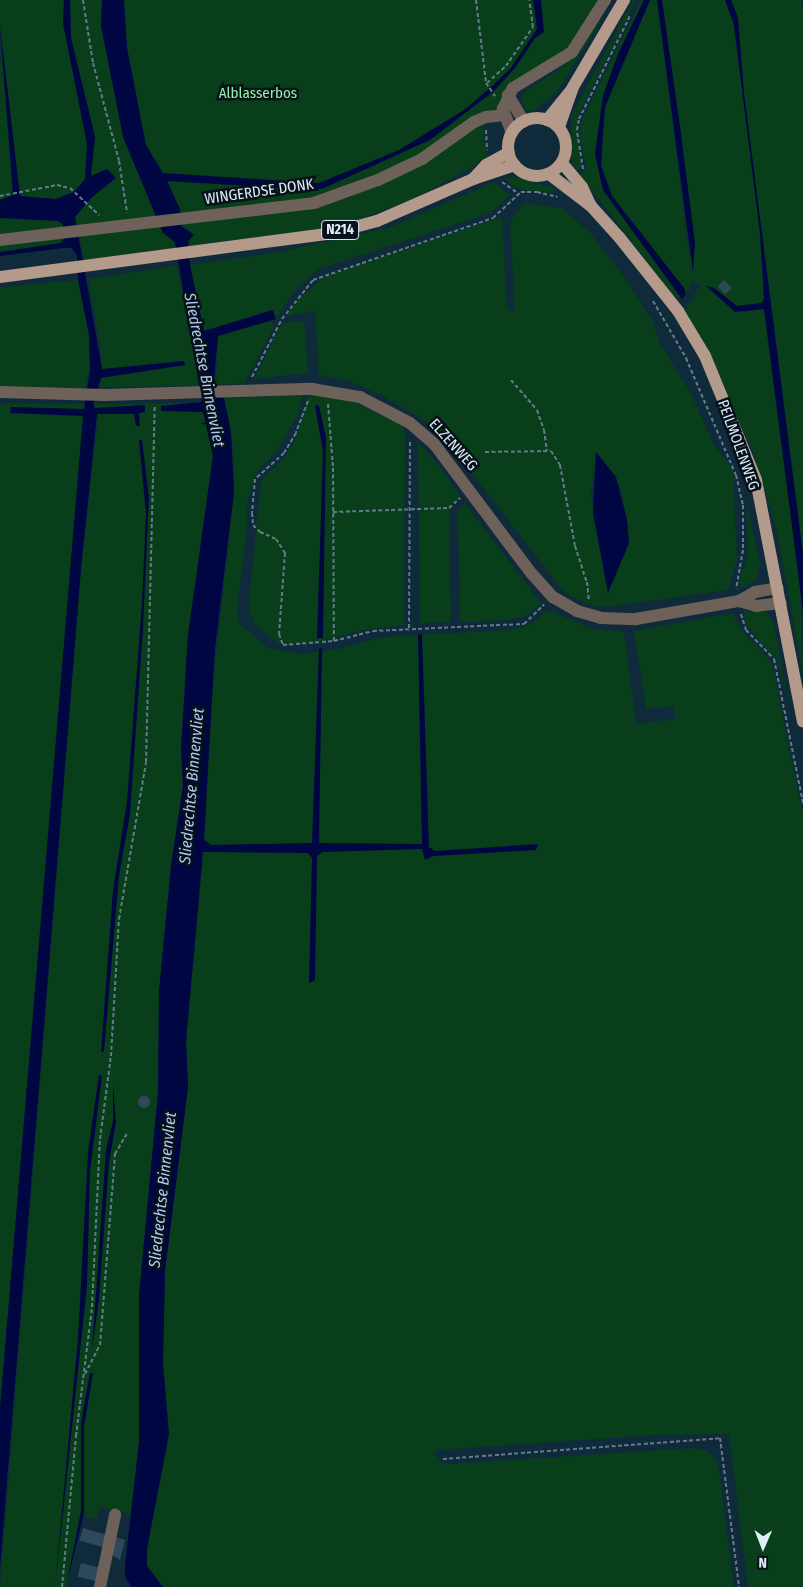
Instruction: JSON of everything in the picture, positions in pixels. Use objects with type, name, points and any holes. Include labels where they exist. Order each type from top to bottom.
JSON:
[{"type":"main road","points":[[547,120],[573,87],[629,4]]},
{"type":"main road","points":[[559,127],[573,87]]},
{"type":"main road","points":[[547,120],[559,127],[566,141],[562,163],[549,174],[527,174],[515,165],[509,152],[512,133],[524,122],[547,120]]},
{"type":"main road","name":"N214","points":[[473,179],[486,165],[509,152]]},
{"type":"main road","name":"PEILMOLENWEG","points":[[562,163],[574,177],[591,206],[678,311],[705,356],[756,480],[803,721]]},
{"type":"main road","name":"N214","points":[[0,277],[198,252],[332,232],[377,221],[473,179],[515,165]]},
{"type":"main road","name":"PEILMOLENWEG","points":[[549,174],[562,192],[591,206]]},
{"type":"street","points":[[512,133],[504,115],[503,105],[508,95],[520,81],[548,69],[572,52],[606,0]]},
{"type":"street","points":[[508,95],[524,122]]},
{"type":"street","name":"WINGERDSE DONK","points":[[0,240],[82,229],[155,223],[314,202],[378,180],[422,159],[474,122],[486,117],[504,115]]},
{"type":"street","name":"ELZENWEG","points":[[0,392],[106,395],[312,389],[360,397],[410,423],[435,445],[470,489],[532,574],[553,597],[586,614],[636,619],[739,601],[755,592],[778,588]]},
{"type":"street","name":"ELZENWEG","points":[[739,601],[756,606],[781,603]]},
{"type":"street","points":[[100,1587],[115,1515]]},
{"type":"path","points":[[83,0],[92,63],[119,161],[131,224]]},
{"type":"path","points":[[476,0],[486,83],[493,93]]},
{"type":"path","points":[[486,83],[506,66],[533,27],[529,0]]},
{"type":"path","points":[[574,177],[584,168],[578,130],[579,119],[629,4]]},
{"type":"path","points":[[0,196],[57,185],[70,188],[90,207]]},
{"type":"path","points":[[245,391],[282,318],[313,280],[493,218],[521,192],[553,195],[562,192]]},
{"type":"path","points":[[553,195],[562,192]]},
{"type":"path","name":"PEILMOLENWEG","points":[[651,298],[686,358],[736,475],[743,505],[744,550],[736,582],[739,601],[746,630],[774,659],[803,803]]},
{"type":"path","points":[[511,380],[537,410],[547,451],[560,465],[575,546],[587,582],[589,600],[586,614]]},
{"type":"path","points":[[312,389],[296,433],[284,453],[256,479],[252,513],[253,525],[260,532],[276,538],[285,553],[279,634],[283,645],[334,641],[373,631],[524,624],[553,597]]},
{"type":"path","points":[[327,391],[333,512],[334,641]]},
{"type":"path","points":[[62,1587],[76,1436],[84,1376],[119,918],[146,762],[155,394]]},
{"type":"path","points":[[409,628],[412,507],[410,423]]},
{"type":"path","points":[[485,452],[547,451]]},
{"type":"path","points":[[333,512],[412,507],[449,508],[470,489]]},
{"type":"path","points":[[84,1376],[100,1344],[115,1154],[127,1133]]},
{"type":"path","points":[[443,1459],[720,1438],[739,1587]]},
{"type":"green space","points":[[0,0],[64,0],[63,23],[87,144],[85,179],[74,192],[56,199],[20,197],[0,26]]},
{"type":"green space","points":[[70,0],[102,0],[123,137],[176,248],[84,260],[75,217],[91,198],[115,178],[107,169],[91,176],[95,137],[71,38]]},
{"type":"green space","name":"Alblasserbos","points":[[124,0],[600,0],[570,47],[459,138],[483,123],[487,157],[474,166],[417,197],[360,219],[309,231],[188,246],[192,233],[181,223],[326,203],[395,178],[331,195],[180,216],[167,181],[188,181],[161,173],[146,145],[127,48]]},
{"type":"green space","points":[[633,0],[636,0],[577,118],[581,166],[576,171],[571,158],[571,116]]},
{"type":"green space","points":[[641,0],[644,0],[618,54],[603,96],[595,154],[603,190],[682,299],[673,295],[580,175],[586,167],[580,138],[581,122]]},
{"type":"green space","points":[[650,0],[657,0],[659,13],[691,272],[681,134],[662,0],[725,0],[733,19],[760,233],[764,298],[762,303],[737,306],[714,288],[706,286],[744,312],[764,309],[800,582],[803,675],[777,532],[752,449],[684,311],[700,285],[693,280],[686,294],[612,196],[603,178],[601,151],[605,107]]},
{"type":"green space","points":[[731,0],[801,0],[803,9],[803,554],[744,93],[738,18]]},
{"type":"green space","points":[[599,20],[600,23],[557,92],[532,111],[525,110],[522,97],[526,90],[553,74],[579,52]]},
{"type":"green space","points":[[0,55],[10,131],[13,196],[0,200]]},
{"type":"green space","points":[[503,178],[521,178],[556,189],[552,193],[518,189]]},
{"type":"green space","points":[[494,182],[510,195],[490,213],[318,269],[295,290],[276,319],[272,310],[204,331],[190,265],[284,251],[391,227]]},
{"type":"green space","points":[[524,203],[562,208],[590,233],[626,279],[654,324],[660,343],[691,394],[714,445],[733,470],[737,560],[728,590],[605,607],[586,604],[564,592],[443,436],[418,416],[385,397],[350,381],[319,375],[315,311],[286,316],[297,300],[325,276],[502,217],[507,309],[515,311],[510,222]],"holes":[[[596,452],[603,459],[621,490],[629,543],[608,591],[591,495]]]},
{"type":"green space","points":[[0,218],[58,220],[63,225],[64,239],[61,243],[0,252]]},
{"type":"green space","points":[[177,266],[199,386],[99,387],[102,370],[100,342],[88,279]]},
{"type":"green space","points":[[78,280],[89,335],[90,370],[85,389],[0,388],[0,287]]},
{"type":"green space","points":[[271,321],[274,327],[244,383],[216,385],[218,336]]},
{"type":"green space","points":[[304,321],[308,373],[254,379],[282,323]]},
{"type":"green space","points":[[302,395],[299,413],[276,452],[256,473],[247,503],[247,528],[237,610],[240,624],[268,648],[301,654],[335,650],[385,637],[510,630],[531,624],[548,610],[592,629],[624,632],[636,724],[675,719],[674,706],[646,709],[634,631],[732,613],[741,629],[772,663],[803,816],[803,1587],[748,1587],[729,1434],[654,1435],[436,1450],[435,1453],[441,1463],[449,1464],[696,1448],[707,1451],[715,1459],[719,1470],[734,1587],[163,1587],[147,1566],[147,1549],[169,1434],[163,1364],[165,1271],[188,1087],[186,1041],[203,858],[211,700],[234,493],[234,452],[224,398]]},
{"type":"green space","points":[[308,395],[347,399],[402,425],[405,432],[404,625],[357,631],[319,642],[291,645],[278,643],[256,626],[250,612],[250,592],[261,481],[286,456],[296,438]]},
{"type":"green space","points":[[0,403],[85,404],[0,1408]]},
{"type":"green space","points":[[202,403],[213,456],[188,635],[181,749],[183,786],[171,866],[159,991],[158,1092],[139,1296],[139,1442],[131,1514],[100,1507],[96,1519],[81,1515],[67,1587],[0,1587],[81,569],[98,418],[93,404]]},
{"type":"green space","points":[[418,442],[442,469],[460,497],[449,508],[451,622],[420,623]]},
{"type":"green space","points":[[746,501],[760,563],[756,581],[740,588],[740,578],[748,555]]},
{"type":"green space","points":[[465,504],[541,603],[526,616],[509,620],[460,622],[458,511]]},
{"type":"green space","points":[[743,611],[767,612],[774,625],[789,707],[779,663],[746,625]]},
{"type":"water","points":[[64,0],[70,0],[71,38],[95,137],[91,176],[107,169],[116,178],[91,198],[75,217],[102,369],[184,361],[185,365],[101,378],[93,404],[95,408],[145,405],[145,412],[139,413],[140,426],[136,426],[134,414],[97,414],[81,569],[0,1568],[0,1408],[83,416],[10,413],[11,407],[84,409],[90,370],[89,335],[78,280],[77,255],[71,248],[63,248],[0,256],[0,252],[61,243],[64,239],[63,225],[58,221],[0,218],[0,200],[13,195],[0,26],[20,196],[56,199],[74,192],[85,179],[87,144],[63,23]]},
{"type":"water","name":"Sliedrechtse Binnenvliet","points":[[102,0],[124,0],[127,48],[146,145],[163,173],[319,183],[399,150],[464,110],[490,88],[510,69],[537,29],[533,0],[541,0],[544,32],[535,38],[515,68],[494,91],[430,140],[324,188],[312,190],[167,181],[180,209],[181,226],[194,235],[188,241],[190,265],[204,331],[273,310],[276,319],[218,336],[214,379],[224,398],[231,432],[234,493],[215,648],[204,840],[211,845],[312,843],[319,649],[322,648],[319,843],[422,844],[418,634],[422,635],[429,847],[435,851],[538,844],[536,850],[433,856],[425,860],[422,849],[323,852],[317,856],[315,980],[309,983],[312,858],[308,853],[203,852],[186,1041],[188,1087],[165,1271],[163,1364],[169,1434],[147,1549],[147,1566],[163,1587],[131,1587],[125,1576],[125,1566],[139,1442],[139,1296],[158,1092],[159,991],[171,866],[183,786],[181,749],[188,635],[213,456],[203,412],[161,411],[161,406],[202,402],[175,242],[163,233],[123,137],[101,26]]},
{"type":"water","points":[[644,0],[650,0],[605,107],[601,165],[612,196],[684,288],[686,294],[682,299],[603,190],[595,154],[603,96],[618,54]]},
{"type":"water","points":[[657,0],[662,0],[681,134],[695,243],[693,272]]},
{"type":"water","points":[[725,0],[731,0],[738,18],[744,93],[803,554],[803,612],[764,309],[735,312],[706,286],[714,288],[737,306],[762,303],[764,298],[760,233],[734,25]]},
{"type":"water","points":[[315,405],[319,406],[326,438],[323,638],[317,638],[323,452]]},
{"type":"water","points":[[139,440],[142,440],[149,498],[143,628],[130,814],[119,876],[104,1051],[101,1052],[113,890],[127,802],[142,603],[146,514]]},
{"type":"water","points":[[596,452],[616,477],[627,520],[629,543],[608,593],[593,513]]},
{"type":"water","points":[[99,1075],[102,1076],[90,1171],[87,1286],[55,1587],[78,1338],[88,1152]]},
{"type":"water","points":[[113,1084],[116,1123],[109,1162],[99,1299],[92,1350],[106,1150],[113,1121]]},
{"type":"water","points":[[90,1373],[93,1373],[84,1427],[84,1513],[66,1587],[81,1511],[81,1422]]},
{"type":"building","points":[[724,280],[732,288],[725,294],[718,286]]},
{"type":"building","points":[[146,1096],[149,1097],[149,1107],[142,1108],[139,1107],[138,1100],[139,1097]]},
{"type":"building","points":[[83,1528],[108,1535],[104,1548],[79,1540]]},
{"type":"building","points":[[112,1536],[125,1540],[120,1560],[108,1552]]},
{"type":"building","points":[[81,1563],[101,1568],[98,1582],[78,1577]]}]
